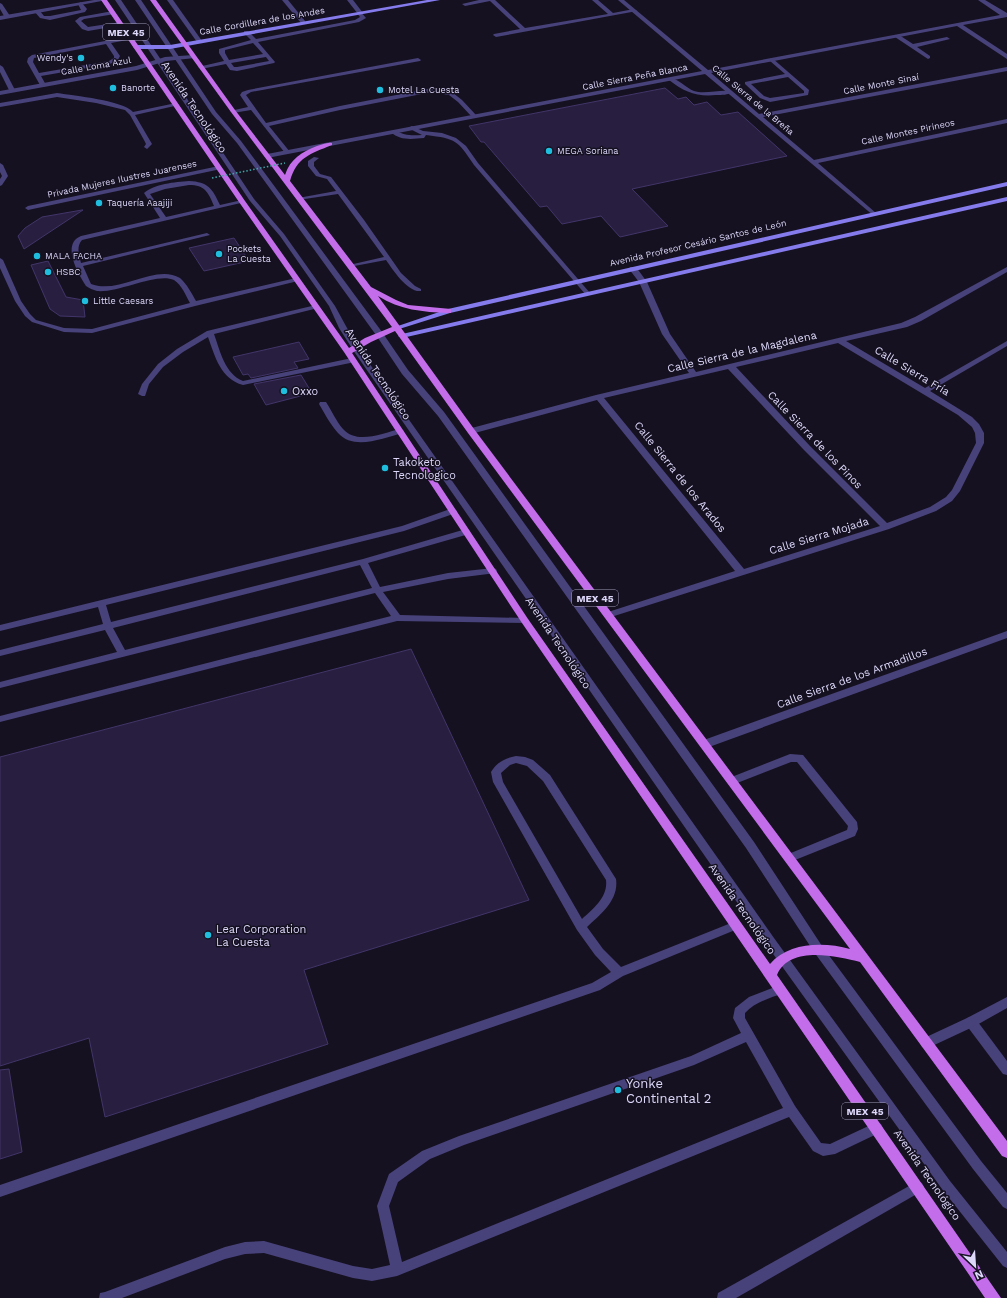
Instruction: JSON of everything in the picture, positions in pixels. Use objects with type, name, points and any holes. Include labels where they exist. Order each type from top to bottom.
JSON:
[{"type":"main road","name":"Avenida Tecnológico","points":[[104,0],[296,280],[352,353],[400,431],[525,621],[994,1298]]},
{"type":"main road","name":"MEX 45","points":[[153,0],[233,111],[367,287],[471,431],[790,858],[1007,1152]]},
{"type":"main road","points":[[287,181],[291,168],[297,161],[312,151],[330,144]]},
{"type":"main road","points":[[367,287],[403,306],[448,311]]},
{"type":"main road","points":[[352,353],[380,334],[396,328]]},
{"type":"main road","points":[[771,975],[775,966],[784,959],[799,953],[818,949],[830,950],[863,958]]},
{"type":"street","points":[[0,18],[104,0]]},
{"type":"street","points":[[286,0],[303,22]]},
{"type":"street","points":[[350,0],[360,13]]},
{"type":"street","name":"Calle Cordillera de los Andes","points":[[136,48],[170,47],[246,32],[437,0]]},
{"type":"street","name":"Calle Sierra de la Breña","points":[[621,0],[874,214]]},
{"type":"street","points":[[981,0],[1006,15]]},
{"type":"street","name":"Calle Sierra Peña Blanca","points":[[267,156],[1006,15]]},
{"type":"street","points":[[959,25],[1007,57]]},
{"type":"street","name":"Calle Loma Azul","points":[[0,93],[149,65],[158,61],[194,57]]},
{"type":"street","name":"Calle Monte Sinaí","points":[[758,116],[1007,69]]},
{"type":"street","name":"Calle Montes Pirineos","points":[[813,162],[1007,120]]},
{"type":"street","name":"Avenida Profesor Cesário Santos de León","points":[[396,328],[448,311],[1007,184]]},
{"type":"street","points":[[402,336],[1007,199]]},
{"type":"street","points":[[633,268],[644,282],[666,334],[694,374]]},
{"type":"street","name":"Calle Sierra de la Magdalena","points":[[471,431],[599,397],[886,330],[911,322],[1007,269]]},
{"type":"street","name":"Calle Sierra Fría","points":[[840,341],[972,420]]},
{"type":"street","points":[[925,391],[1007,343]]},
{"type":"street","name":"Calle Sierra de los Pinos","points":[[730,366],[807,448],[886,528]]},
{"type":"street","name":"Calle Sierra de los Arados","points":[[599,397],[742,573]]},
{"type":"street","name":"Calle Sierra Mojada","points":[[608,615],[886,528],[933,509],[949,499],[956,491],[980,443],[981,436],[978,427],[972,420]]},
{"type":"street","name":"Calle Sierra de los Armadillos","points":[[705,744],[1007,634]]},
{"type":"street","points":[[926,1043],[972,1022],[1007,1002]]},
{"type":"lane","points":[[118,0],[252,200],[282,235],[328,300],[343,328],[352,353],[946,1185],[1007,1262]]},
{"type":"lane","points":[[138,0],[214,113],[239,142],[380,334],[405,372],[441,414],[750,844],[818,949],[972,1159],[1007,1203]]},
{"type":"lane","points":[[170,0],[199,41]]},
{"type":"lane","points":[[465,4],[488,0]]},
{"type":"lane","points":[[492,0],[524,30]]},
{"type":"lane","points":[[595,0],[612,15]]},
{"type":"lane","points":[[0,4],[7,16]]},
{"type":"lane","points":[[496,35],[634,11]]},
{"type":"lane","points":[[113,13],[78,20],[84,28],[88,29],[120,24]]},
{"type":"lane","points":[[246,32],[254,41],[267,55],[272,62],[234,69],[230,68],[222,53],[222,49],[254,41],[357,21],[363,18],[360,13]]},
{"type":"lane","points":[[898,36],[928,57]]},
{"type":"lane","points":[[43,85],[30,62],[32,57],[131,38]]},
{"type":"lane","points":[[912,46],[947,39]]},
{"type":"lane","points":[[37,75],[110,62],[116,59],[116,56],[108,43]]},
{"type":"lane","points":[[202,67],[267,55]]},
{"type":"lane","points":[[287,152],[243,96],[244,93],[418,60]]},
{"type":"lane","points":[[772,60],[789,75],[807,91],[806,94],[770,100],[762,97],[747,83],[789,75]]},
{"type":"lane","points":[[0,67],[12,90]]},
{"type":"lane","points":[[671,79],[682,89],[694,94],[707,95],[729,92]]},
{"type":"lane","points":[[265,125],[318,112],[432,90],[450,92],[474,116]]},
{"type":"lane","points":[[0,105],[57,94],[122,108],[132,114],[148,140],[149,144],[147,147]]},
{"type":"lane","points":[[132,114],[176,106]]},
{"type":"lane","points":[[233,111],[252,108]]},
{"type":"lane","points":[[412,128],[420,133],[448,136],[460,142],[476,164],[588,294]]},
{"type":"lane","points":[[394,132],[398,136],[403,137],[424,136],[441,138],[466,150]]},
{"type":"lane","points":[[316,158],[311,161],[311,166],[318,175],[329,178],[399,274],[413,287],[419,290]]},
{"type":"lane","points":[[0,165],[5,176],[0,184]]},
{"type":"lane","name":"Privada Mujeres Ilustres Juarenses","points":[[28,208],[219,168]]},
{"type":"lane","points":[[164,219],[147,193],[152,190],[192,182],[202,184],[207,188],[218,207]]},
{"type":"lane","points":[[300,199],[339,192]]},
{"type":"lane","points":[[194,304],[180,282],[173,277],[155,278],[107,288],[92,288],[88,285],[76,258],[74,249],[78,240],[104,231],[242,202]]},
{"type":"lane","points":[[79,264],[207,236]]},
{"type":"lane","points":[[351,266],[388,258]]},
{"type":"lane","points":[[0,260],[18,301],[27,315],[34,321],[64,330],[92,331],[194,304],[296,280]]},
{"type":"lane","points":[[142,394],[144,386],[165,362],[210,333],[316,307]]},
{"type":"lane","points":[[210,333],[227,372],[232,379],[237,382],[254,382],[352,353]]},
{"type":"lane","points":[[322,404],[341,432],[352,439],[359,440],[400,431]]},
{"type":"lane","points":[[0,628],[404,528],[453,511]]},
{"type":"lane","points":[[0,654],[363,562],[466,532]]},
{"type":"lane","points":[[363,562],[377,590],[396,618]]},
{"type":"lane","points":[[0,686],[377,590],[448,576],[492,571]]},
{"type":"lane","points":[[101,603],[108,627],[123,654]]},
{"type":"lane","points":[[0,719],[396,618],[525,621]]},
{"type":"lane","points":[[732,781],[790,758],[800,758],[853,825],[851,833],[790,858]]},
{"type":"lane","points":[[581,927],[609,898],[613,885],[611,879],[546,777],[529,762],[521,759],[510,760],[500,765],[496,772],[498,782],[581,927],[599,952],[620,973]]},
{"type":"lane","points":[[0,1191],[596,987],[620,973],[736,925]]},
{"type":"lane","points":[[780,990],[750,1001],[739,1011],[739,1018],[791,1110],[808,1136],[817,1147],[823,1150],[838,1147],[877,1128]]},
{"type":"lane","points":[[972,1022],[1007,1070]]},
{"type":"lane","points":[[397,1270],[383,1206],[392,1178],[426,1155],[463,1140],[694,1060],[748,1035]]},
{"type":"lane","points":[[105,1298],[225,1253],[245,1248],[264,1247],[359,1273],[372,1275],[397,1270],[791,1110]]},
{"type":"lane","points":[[724,1298],[918,1187]]},
{"type":"path","points":[[212,178],[285,163]]},
{"type":"building","points":[[665,88],[678,99],[686,97],[694,105],[707,102],[721,115],[738,112],[787,156],[632,189],[668,226],[620,237],[601,216],[562,224],[547,206],[540,207],[484,142],[481,142],[469,126]]},
{"type":"building","points":[[83,210],[24,249],[18,236],[25,228],[42,217]]},
{"type":"building","name":"Pockets La Cuesta","points":[[234,238],[249,261],[204,271],[189,248]]},
{"type":"building","points":[[48,261],[66,297],[83,300],[85,317],[60,316],[50,309],[31,265]]},
{"type":"building","points":[[299,342],[309,359],[294,362],[298,368],[251,378],[248,374],[243,375],[233,357]]},
{"type":"building","name":"Oxxo","points":[[301,375],[312,393],[266,405],[254,384]]},
{"type":"building","name":"Lear Corporation La Cuesta","points":[[411,649],[529,900],[304,970],[328,1044],[105,1117],[89,1038],[0,1066],[0,757]]},
{"type":"building","points":[[9,1069],[22,1152],[0,1159],[0,1070]]},
{"type":"place","name":"Wendy's","points":[[81,58]]},
{"type":"place","name":"Banorte","points":[[113,88]]},
{"type":"place","name":"Motel La Cuesta","points":[[380,90]]},
{"type":"place","name":"MEGA Soriana","points":[[549,151]]},
{"type":"place","name":"Taquería Aaajiji","points":[[99,203]]},
{"type":"place","name":"Pockets La Cuesta","points":[[219,254]]},
{"type":"place","name":"MALA FACHA","points":[[37,256]]},
{"type":"place","name":"HSBC","points":[[48,272]]},
{"type":"place","name":"Little Caesars","points":[[85,301]]},
{"type":"place","name":"Oxxo","points":[[284,391]]},
{"type":"place","name":"Takoketo Tecnologico","points":[[385,468]]},
{"type":"place","name":"Lear Corporation La Cuesta","points":[[208,935]]},
{"type":"place","name":"Yonke Continental 2","points":[[618,1090]]}]
